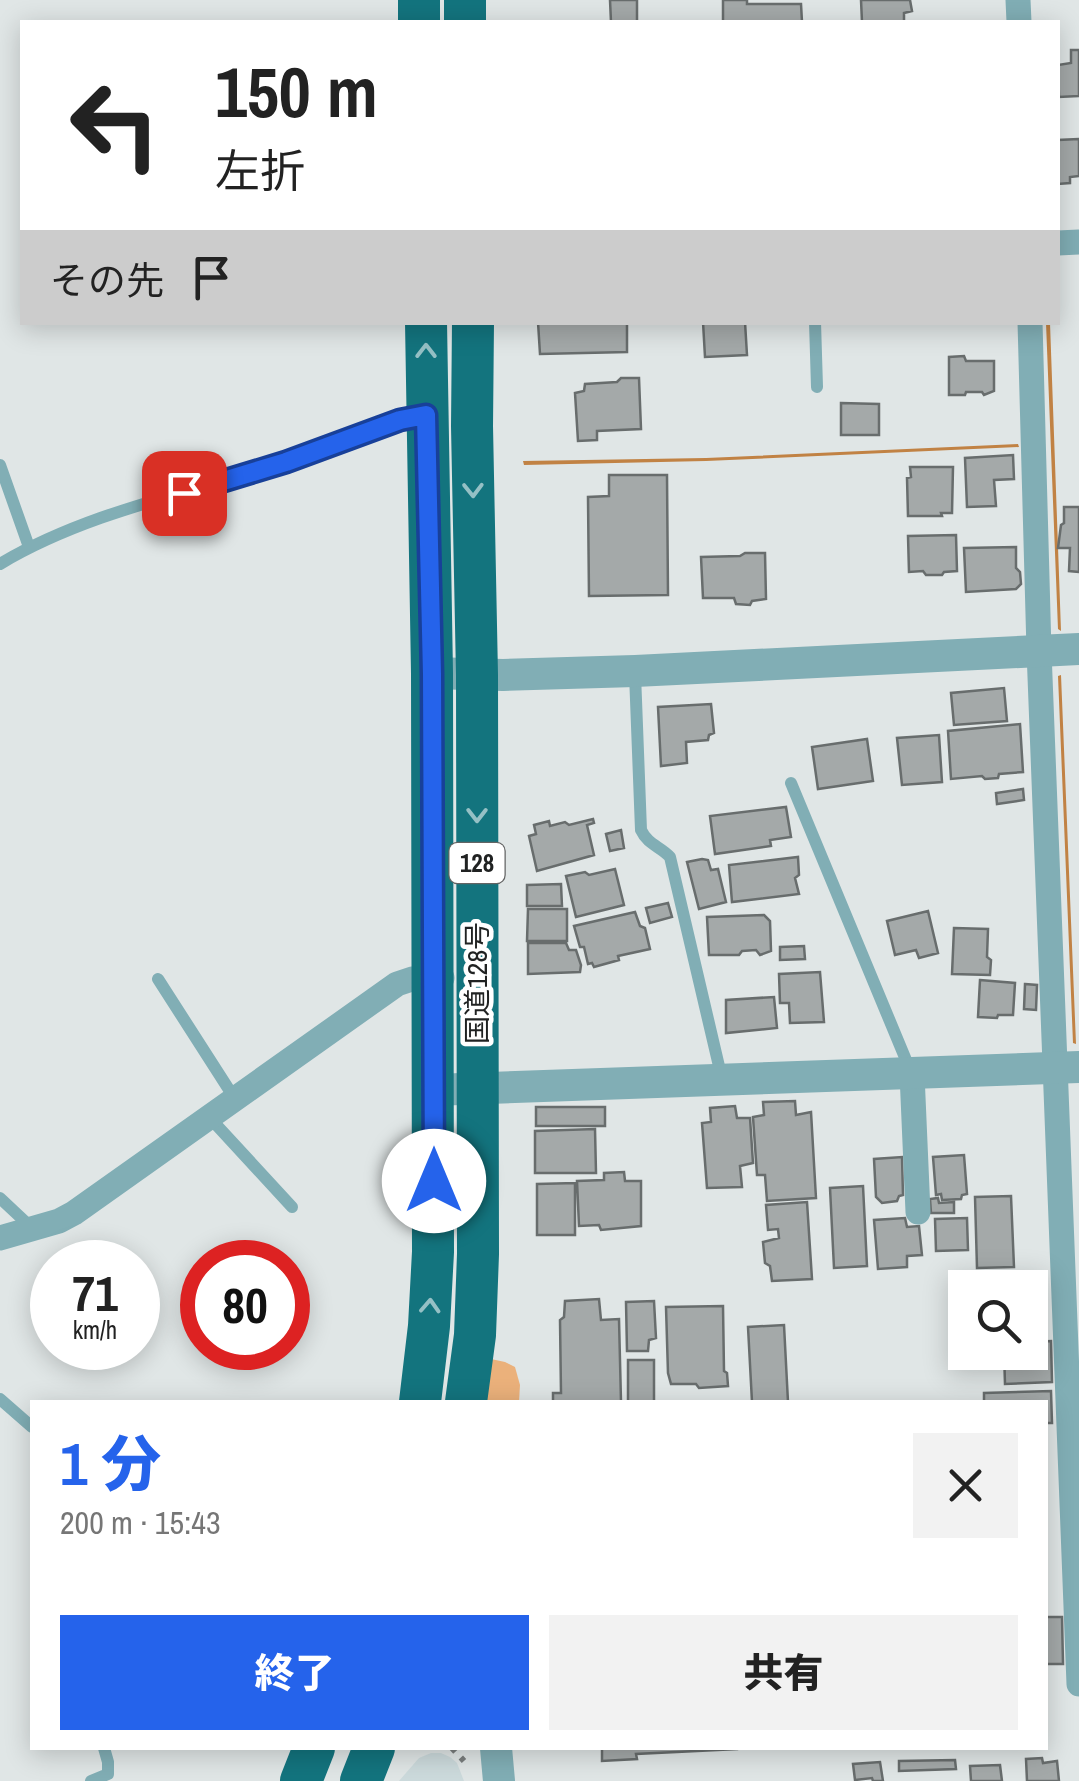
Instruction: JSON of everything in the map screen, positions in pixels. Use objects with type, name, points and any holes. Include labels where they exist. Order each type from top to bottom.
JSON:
[{"type":"highway","name":"国道128号","points":[[427,325],[449,413],[477,675],[478,1254],[475,1334],[466,1400]]},
{"type":"highway","name":"国道128号","points":[[420,1400],[432,1270],[432,674],[449,413],[472,325]]},
{"type":"highway","points":[[301,1781],[313,1750]]},
{"type":"highway","points":[[362,1781],[373,1750]]},
{"type":"street","points":[[1030,325],[1040,651],[1067,1068],[1079,1684]]},
{"type":"street","points":[[432,674],[635,671],[1079,650]]},
{"type":"street","points":[[0,1238],[74,1213],[397,984],[412,979],[477,979]]},
{"type":"street","points":[[433,1090],[1067,1068]]},
{"type":"street","points":[[912,1074],[918,1212]]},
{"type":"street","points":[[1048,1481],[1076,1480]]},
{"type":"street","points":[[496,1750],[500,1781]]},
{"type":"lane","points":[[816,325],[817,387]]},
{"type":"lane","points":[[0,564],[82,524],[286,462],[400,420],[449,413]]},
{"type":"lane","points":[[0,465],[29,547]]},
{"type":"lane","points":[[635,671],[641,830],[653,846],[670,857],[722,1079]]},
{"type":"lane","points":[[791,784],[912,1074]]},
{"type":"lane","points":[[158,979],[235,1099]]},
{"type":"lane","points":[[210,1118],[292,1207]]},
{"type":"lane","points":[[0,1198],[33,1229]]},
{"type":"lane","points":[[0,1399],[30,1425]]},
{"type":"lane","points":[[91,1781],[108,1774],[105,1750]]},
{"type":"shaded area","points":[[1046,325],[1050,325],[1061,631]]},
{"type":"shaded area","points":[[1018,444],[1019,447],[706,461],[524,465],[523,461],[706,458]]},
{"type":"shaded area","points":[[1061,675],[1076,1044],[1058,676]]},
{"type":"shaded area","points":[[491,1359],[515,1367],[519,1400],[486,1400]]},
{"type":"shaded area","points":[[431,1753],[450,1757],[457,1763],[464,1781],[399,1781],[419,1758]]},
{"type":"building","points":[[610,0],[637,0],[637,20],[611,20]]},
{"type":"building","points":[[723,0],[801,4],[802,20],[723,20]]},
{"type":"building","points":[[861,0],[910,0],[912,11],[904,13],[904,20],[862,20]]},
{"type":"building","points":[[1071,50],[1079,50],[1079,96],[1060,97],[1060,65],[1071,63]]},
{"type":"building","points":[[1079,139],[1079,176],[1070,177],[1070,183],[1060,184],[1060,140]]},
{"type":"building","points":[[538,325],[627,325],[627,352],[540,354]]},
{"type":"building","points":[[703,325],[745,325],[747,355],[705,357]]},
{"type":"building","points":[[964,356],[966,361],[994,361],[994,391],[984,395],[949,395],[949,357]]},
{"type":"building","points":[[621,378],[639,378],[641,429],[597,431],[597,440],[578,441],[575,393],[584,391],[585,384],[617,382]]},
{"type":"building","points":[[841,403],[879,404],[879,435],[841,435]]},
{"type":"building","points":[[1013,455],[1014,479],[994,480],[996,506],[967,507],[965,458]]},
{"type":"building","points":[[910,467],[953,467],[952,513],[908,516]]},
{"type":"building","points":[[609,475],[667,475],[668,595],[589,596],[588,497],[609,496]]},
{"type":"building","points":[[1064,507],[1079,507],[1079,572],[1069,571],[1070,548],[1058,548]]},
{"type":"building","points":[[956,535],[957,571],[942,575],[909,572],[908,536]]},
{"type":"building","points":[[1016,547],[1021,584],[1016,589],[966,592],[964,548]]},
{"type":"building","points":[[765,553],[766,599],[752,601],[750,605],[736,604],[734,598],[703,598],[701,557]]},
{"type":"building","points":[[1004,688],[1007,721],[954,725],[951,693]]},
{"type":"building","points":[[711,704],[714,733],[708,740],[686,742],[687,763],[661,766],[658,707]]},
{"type":"building","points":[[1020,724],[1023,772],[999,774],[998,778],[951,779],[948,731]]},
{"type":"building","points":[[939,735],[942,782],[902,785],[897,738]]},
{"type":"building","points":[[867,739],[873,781],[818,789],[812,747]]},
{"type":"building","points":[[1023,789],[1024,800],[997,804],[996,793]]},
{"type":"building","points":[[786,807],[791,837],[770,840],[771,846],[715,854],[710,816]]},
{"type":"building","points":[[593,819],[594,823],[587,825],[594,855],[537,871],[529,836],[536,834],[534,825],[549,821],[550,826],[565,822],[569,825]]},
{"type":"building","points":[[621,830],[624,848],[610,851],[606,834]]},
{"type":"building","points":[[798,857],[799,875],[795,878],[799,894],[732,902],[729,865]]},
{"type":"building","points":[[708,860],[711,870],[718,869],[726,902],[699,909],[687,862]]},
{"type":"building","points":[[615,869],[624,905],[576,917],[566,876]]},
{"type":"building","points":[[561,884],[562,906],[527,906],[527,885]]},
{"type":"building","points":[[668,903],[672,917],[650,923],[646,908]]},
{"type":"building","points":[[528,909],[567,909],[567,941],[527,941]]},
{"type":"building","points":[[928,911],[938,953],[919,958],[916,950],[895,955],[887,921]]},
{"type":"building","points":[[635,912],[640,926],[645,928],[650,949],[618,956],[619,960],[594,967],[588,964],[574,926]]},
{"type":"building","points":[[764,915],[770,921],[771,951],[760,955],[756,950],[739,955],[709,955],[707,917]]},
{"type":"building","points":[[954,928],[988,929],[990,975],[952,974]]},
{"type":"building","points":[[528,943],[566,943],[569,950],[576,950],[580,972],[528,974]]},
{"type":"building","points":[[804,946],[805,959],[780,960],[780,947]]},
{"type":"building","points":[[820,972],[824,1022],[790,1023],[789,1003],[780,1003],[779,974]]},
{"type":"building","points":[[980,980],[1015,983],[1013,1015],[978,1017]]},
{"type":"building","points":[[1025,984],[1037,985],[1036,1010],[1024,1009]]},
{"type":"building","points":[[774,997],[777,1028],[726,1033],[726,1000]]},
{"type":"building","points":[[795,1101],[796,1115],[811,1112],[816,1198],[767,1201],[765,1175],[757,1175],[753,1117],[764,1115],[763,1102]]},
{"type":"building","points":[[735,1106],[737,1118],[750,1118],[753,1163],[740,1166],[742,1187],[707,1188],[702,1123],[711,1122],[710,1108]]},
{"type":"building","points":[[536,1107],[605,1107],[605,1126],[536,1126]]},
{"type":"building","points":[[595,1129],[596,1173],[535,1173],[535,1131]]},
{"type":"building","points":[[964,1155],[967,1194],[961,1199],[942,1200],[941,1194],[936,1195],[933,1157]]},
{"type":"building","points":[[902,1157],[903,1195],[897,1201],[882,1203],[876,1197],[874,1159]]},
{"type":"building","points":[[624,1172],[625,1181],[641,1181],[641,1226],[601,1230],[599,1225],[579,1226],[577,1181],[604,1180],[604,1173]]},
{"type":"building","points":[[575,1183],[575,1235],[537,1235],[537,1184]]},
{"type":"building","points":[[863,1186],[867,1266],[834,1268],[830,1188]]},
{"type":"building","points":[[1011,1196],[1014,1267],[977,1268],[975,1197]]},
{"type":"building","points":[[938,1198],[939,1203],[954,1202],[954,1213],[931,1213],[930,1199]]},
{"type":"building","points":[[807,1202],[812,1279],[772,1281],[763,1242],[779,1238],[778,1229],[768,1230],[766,1205]]},
{"type":"building","points":[[905,1218],[907,1227],[919,1226],[922,1255],[907,1256],[907,1267],[878,1269],[874,1220]]},
{"type":"building","points":[[967,1218],[968,1250],[936,1251],[935,1219]]},
{"type":"building","points":[[599,1299],[601,1320],[619,1319],[621,1400],[553,1400],[553,1393],[561,1393],[560,1320],[564,1317],[565,1301]]},
{"type":"building","points":[[654,1301],[656,1338],[649,1340],[648,1351],[627,1351],[626,1302]]},
{"type":"building","points":[[723,1306],[724,1371],[728,1386],[699,1388],[696,1384],[671,1384],[666,1307]]},
{"type":"building","points":[[784,1325],[788,1400],[752,1400],[748,1327]]},
{"type":"building","points":[[1048,1341],[1052,1382],[1005,1384],[1005,1370],[1048,1370]]},
{"type":"building","points":[[628,1360],[654,1360],[654,1400],[628,1400]]},
{"type":"building","points":[[1051,1391],[1052,1423],[1048,1423],[1048,1400],[984,1400],[984,1393]]},
{"type":"building","points":[[1048,1617],[1062,1617],[1063,1664],[1048,1664]]},
{"type":"building","points":[[602,1750],[717,1750],[636,1754],[637,1759],[602,1761]]},
{"type":"building","points":[[1042,1758],[1043,1763],[1057,1761],[1059,1781],[1027,1781],[1026,1759]]},
{"type":"building","points":[[955,1760],[956,1769],[899,1771],[899,1761]]},
{"type":"building","points":[[880,1762],[883,1781],[855,1780],[853,1764]]},
{"type":"building","points":[[1000,1765],[1002,1781],[971,1781],[970,1766]]},
{"type":"route","points":[[184,493],[286,462],[400,420],[426,415],[432,674],[434,1181]]}]
